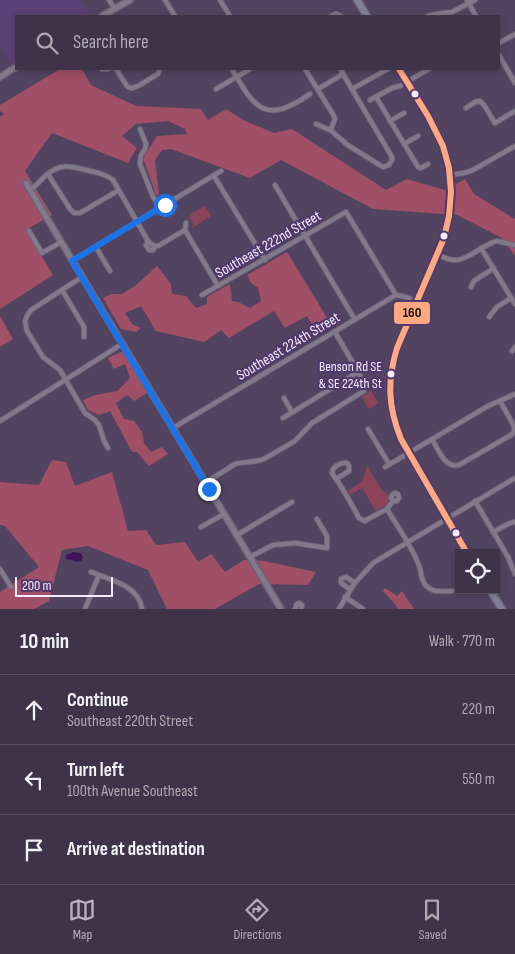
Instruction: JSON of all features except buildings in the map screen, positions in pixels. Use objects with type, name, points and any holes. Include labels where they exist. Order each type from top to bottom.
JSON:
[{"type":"main road","points":[[357,0],[366,15]]},
{"type":"main road","points":[[400,70],[443,146],[450,175],[450,187],[449,218],[444,238],[392,361],[390,374],[392,415],[396,430],[465,549]]},
{"type":"main road","points":[[492,594],[500,609]]},
{"type":"street","points":[[109,0],[114,9]]},
{"type":"street","points":[[104,15],[130,0]]},
{"type":"street","points":[[165,0],[174,15]]},
{"type":"street","points":[[220,0],[229,15]]},
{"type":"street","points":[[432,15],[452,12],[475,0]]},
{"type":"street","points":[[468,2],[475,15]]},
{"type":"street","points":[[500,42],[515,34]]},
{"type":"street","points":[[500,57],[515,83]]},
{"type":"street","points":[[0,77],[15,68]]},
{"type":"street","points":[[117,70],[130,88],[138,86],[158,74],[160,70]]},
{"type":"street","points":[[233,70],[249,97],[260,107],[270,111],[277,111],[287,107],[310,94]]},
{"type":"street","points":[[216,89],[248,70]]},
{"type":"street","points":[[306,70],[335,119],[331,126],[332,131]]},
{"type":"street","points":[[374,70],[377,75]]},
{"type":"street","points":[[352,89],[386,70]]},
{"type":"street","points":[[370,100],[392,88],[400,86],[427,70]]},
{"type":"street","points":[[316,124],[332,131],[343,139],[346,144],[383,167],[389,165],[392,160],[342,71],[318,89]]},
{"type":"street","points":[[376,96],[418,167],[420,168],[428,164]]},
{"type":"street","points":[[466,108],[475,102],[480,102],[484,105],[495,123],[515,111]]},
{"type":"street","points":[[390,121],[404,113]]},
{"type":"street","points":[[140,129],[146,144],[141,155],[140,164],[153,197],[157,202],[165,205]]},
{"type":"street","points":[[404,144],[418,136]]},
{"type":"street","points":[[450,175],[464,174],[473,170],[515,146]]},
{"type":"street","points":[[30,190],[48,174],[58,168],[68,166],[109,177],[119,190],[148,241],[154,246],[185,230]]},
{"type":"street","points":[[72,261],[221,172]]},
{"type":"street","points":[[48,174],[72,212],[77,214],[119,190]]},
{"type":"street","points":[[214,176],[265,260]]},
{"type":"street","points":[[26,183],[281,609]]},
{"type":"street","points":[[275,185],[355,320]]},
{"type":"street","name":"Southeast 222nd Street","points":[[202,295],[346,212],[396,295]]},
{"type":"street","points":[[186,223],[185,230],[218,286]]},
{"type":"street","points":[[29,231],[42,253],[61,242]]},
{"type":"street","points":[[438,255],[460,260],[496,241],[515,245]]},
{"type":"street","points":[[96,247],[110,271]]},
{"type":"street","points":[[481,248],[515,304]]},
{"type":"street","points":[[471,287],[474,281],[494,268]]},
{"type":"street","points":[[82,277],[31,310],[25,321],[27,331],[43,357],[58,369],[87,415],[99,425],[108,448]]},
{"type":"street","points":[[62,290],[84,328],[84,337]]},
{"type":"street","points":[[396,295],[417,302]]},
{"type":"street","name":"Southeast 224th Street","points":[[173,428],[396,295]]},
{"type":"street","points":[[489,317],[497,307],[511,298]]},
{"type":"street","points":[[205,482],[235,464],[264,459],[295,440],[312,423],[365,389],[365,384],[334,332]]},
{"type":"street","points":[[0,421],[122,344]]},
{"type":"street","points":[[283,418],[358,372]]},
{"type":"street","points":[[384,467],[488,406],[515,394]]},
{"type":"street","points":[[284,398],[292,412]]},
{"type":"street","points":[[432,438],[446,461],[451,465],[459,465],[512,435],[514,426],[500,401]]},
{"type":"street","points":[[368,429],[389,464]]},
{"type":"street","points":[[336,479],[349,471],[347,463],[343,463],[332,470],[332,473],[362,520],[365,521],[387,509],[393,501]]},
{"type":"street","points":[[339,609],[350,589],[373,563],[515,478]]},
{"type":"street","points":[[475,501],[508,557],[515,574]]},
{"type":"street","points":[[237,535],[292,502]]},
{"type":"street","points":[[387,509],[419,565],[422,579],[428,588],[436,591],[452,591]]},
{"type":"street","points":[[201,527],[224,514]]},
{"type":"street","points":[[250,558],[273,545],[295,543],[327,548],[327,536],[317,519]]},
{"type":"street","points":[[493,532],[515,522]]},
{"type":"street","points":[[0,569],[10,586]]},
{"type":"street","points":[[91,572],[130,588],[140,600],[142,609]]},
{"type":"street","points":[[85,609],[99,575]]},
{"type":"street","points":[[350,589],[340,581],[341,579],[346,577],[355,583]]},
{"type":"street","points":[[345,598],[363,609]]},
{"type":"street","points":[[296,609],[296,605],[299,603],[302,605],[301,609]]},
{"type":"shaded area","points":[[0,0],[81,0],[90,15],[15,15],[14,69],[0,45]]},
{"type":"shaded area","points":[[58,70],[83,70],[91,85],[136,106],[201,109],[208,120],[226,109],[243,120],[274,133],[292,129],[386,190],[407,179],[445,190],[465,179],[474,194],[515,219],[515,256],[502,238],[457,215],[373,209],[281,160],[250,178],[171,149],[162,150],[155,160],[159,195],[156,195],[143,158],[157,136],[187,134],[185,129],[168,121],[136,124],[122,136],[137,148],[128,163],[52,133],[25,171],[52,215],[26,230],[53,275],[0,309],[0,117],[4,114],[0,111],[0,105]]},
{"type":"shaded area","points":[[205,206],[211,216],[192,228],[191,214]]},
{"type":"shaded area","points":[[287,252],[332,327],[305,342],[302,337],[315,330],[307,316],[285,328],[274,311],[229,338],[221,330],[204,342],[156,331],[141,306],[125,313],[132,324],[141,328],[136,332],[121,329],[103,298],[111,294],[122,294],[135,286],[157,266],[171,284],[172,294],[186,296],[196,308],[207,304],[207,297],[230,284],[232,301],[250,308],[261,301],[258,288],[251,283],[247,275]]},
{"type":"shaded area","points":[[0,316],[13,339],[0,347]]},
{"type":"shaded area","points":[[123,351],[147,393],[134,401],[127,395],[116,403],[124,419],[134,421],[142,432],[144,443],[151,452],[162,447],[168,454],[149,466],[137,452],[132,452],[110,411],[99,415],[88,410],[83,400],[96,395],[117,391],[130,378],[125,364],[114,369],[108,358]]},
{"type":"shaded area","points":[[371,390],[378,403],[369,409],[362,397]]},
{"type":"shaded area","points":[[52,460],[66,462],[75,486],[112,472],[128,531],[146,530],[156,545],[185,542],[198,562],[211,554],[225,572],[244,560],[264,561],[316,572],[308,585],[259,584],[215,609],[167,609],[148,570],[88,546],[62,550],[49,601],[34,609],[0,609],[0,592],[39,567],[5,526],[0,525],[0,482],[39,485]]},
{"type":"shaded area","points":[[367,465],[381,489],[389,496],[388,504],[376,511],[362,488],[350,495],[348,491],[362,481]]},
{"type":"shaded area","points":[[73,552],[82,554],[83,558],[81,561],[77,562],[66,559],[66,555]]},
{"type":"shaded area","points":[[385,588],[397,596],[402,591],[414,609],[398,609],[383,591]]},
{"type":"transit line","name":"160","points":[[400,70],[428,116],[443,146],[449,168],[451,192],[449,216],[444,238],[397,348],[390,383],[391,405],[401,439],[465,549]]},
{"type":"place","name":"Benson Rd SE & SE 224th St","points":[[391,374]]},
{"type":"route","points":[[165,205],[72,261],[209,489]]}]
